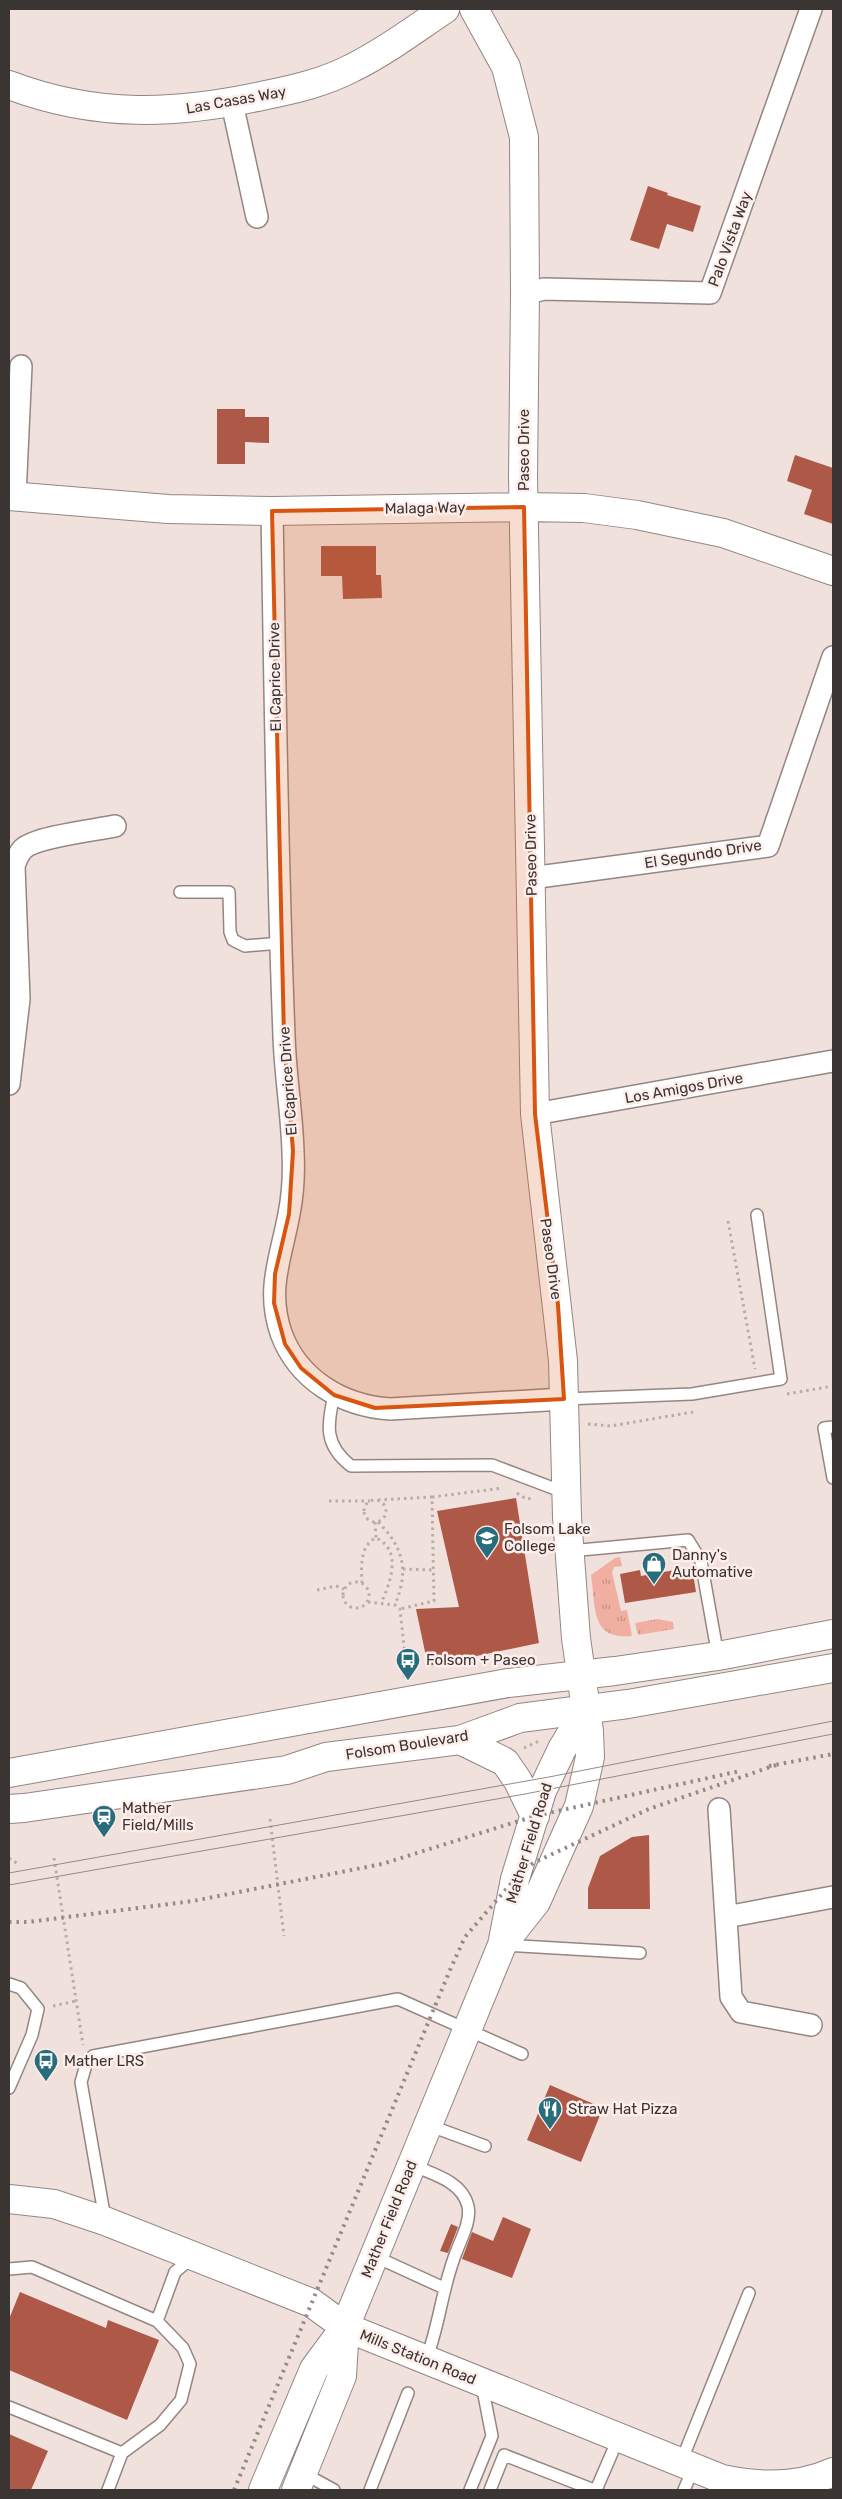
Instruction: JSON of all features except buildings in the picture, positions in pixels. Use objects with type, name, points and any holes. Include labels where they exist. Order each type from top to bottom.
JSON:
[{"type":"street","name":"Las Casas Way","points":[[9,85],[57,100],[95,108],[173,110],[232,103],[313,85],[352,68],[445,9]]},
{"type":"street","name":"Paseo Drive","points":[[474,9],[490,33],[506,68],[524,137],[524,507],[536,1114],[546,1221],[558,1305],[570,1551],[580,1675],[586,1709]]},
{"type":"street","name":"Palo Vista Way","points":[[525,294],[544,289],[710,293],[811,9]]},
{"type":"street","points":[[232,103],[257,217]]},
{"type":"street","points":[[12,496],[21,366]]},
{"type":"street","name":"Malaga Way","points":[[12,496],[168,509],[272,511],[524,507],[584,508],[638,515],[723,533],[833,571]]},
{"type":"street","name":"El Caprice Drive","points":[[272,511],[284,1038],[293,1151],[293,1183],[289,1214],[275,1274],[274,1303],[280,1331],[291,1352],[311,1378],[334,1395],[361,1405],[390,1409],[564,1399]]},
{"type":"street","name":"El Segundo Drive","points":[[531,878],[768,846],[833,657]]},
{"type":"street","points":[[9,1084],[20,999],[14,866],[15,848],[24,848],[36,841],[115,826]]},
{"type":"street","name":"Los Amigos Drive","points":[[536,1114],[833,1061]]},
{"type":"street","points":[[9,1773],[508,1683],[718,1656],[833,1634]]},
{"type":"street","name":"Folsom Boulevard","points":[[9,1809],[287,1770],[326,1757],[460,1740],[520,1718],[628,1704],[833,1668]]},
{"type":"street","name":"Mather Field Road","points":[[263,2490],[314,2369],[345,2327],[412,2165],[465,2030],[502,1945],[515,1879],[545,1784],[562,1749],[586,1709]]},
{"type":"street","name":"Mather Field Road","points":[[502,1945],[536,1902],[579,1806],[590,1757],[586,1709]]},
{"type":"street","points":[[460,1740],[505,1762],[518,1781],[535,1816]]},
{"type":"street","points":[[719,1809],[731,1997],[741,2012],[811,2025]]},
{"type":"street","points":[[726,1917],[833,1896]]},
{"type":"street","name":"Mills Station Road","points":[[9,2199],[54,2204],[195,2255],[312,2303],[345,2327],[618,2439],[686,2474],[744,2484],[765,2485],[817,2481]]},
{"type":"street","name":"Mather Field Road","points":[[300,2481],[342,2376],[345,2327]]},
{"type":"lane","points":[[180,892],[229,892],[230,932],[233,940],[245,946],[281,943]]},
{"type":"lane","points":[[564,1399],[692,1394],[781,1380],[757,1215]]},
{"type":"lane","points":[[334,1395],[329,1420],[329,1436],[339,1457],[351,1466],[492,1465],[566,1493]]},
{"type":"lane","points":[[833,1427],[824,1428],[833,1478]]},
{"type":"lane","points":[[570,1551],[688,1540],[701,1561],[718,1656]]},
{"type":"lane","points":[[502,1945],[640,1953]]},
{"type":"lane","points":[[9,1984],[21,1988],[38,2009],[32,2035],[9,2088]]},
{"type":"lane","points":[[105,2221],[81,2082],[86,2065],[93,2056],[398,1999],[522,2054]]},
{"type":"lane","points":[[428,2125],[485,2146]]},
{"type":"lane","points":[[412,2165],[452,2182],[468,2207],[467,2225],[444,2288],[436,2335],[426,2360]]},
{"type":"lane","points":[[156,2321],[175,2272],[195,2255]]},
{"type":"lane","points":[[374,2256],[444,2288]]},
{"type":"lane","points":[[9,2269],[32,2266],[156,2321],[183,2348],[190,2364],[181,2400],[160,2425],[122,2453],[108,2490]]},
{"type":"lane","points":[[686,2474],[749,2293]]},
{"type":"lane","points":[[470,2490],[492,2436],[481,2383]]},
{"type":"lane","points":[[370,2490],[408,2393]]},
{"type":"lane","points":[[9,2407],[122,2453]]},
{"type":"lane","points":[[490,2490],[504,2455],[595,2490],[618,2439]]},
{"type":"lane","points":[[300,2481],[334,2490]]},
{"type":"path","points":[[728,1221],[757,1384]]},
{"type":"path","points":[[329,1501],[370,1501],[432,1497],[501,1488],[510,1488],[526,1499],[539,1498]]},
{"type":"path","points":[[400,1609],[434,1601],[432,1497]]},
{"type":"path","points":[[377,1522],[384,1517],[386,1510],[384,1504],[378,1500]]},
{"type":"path","points":[[370,1501],[365,1506],[364,1513],[368,1519],[377,1522],[396,1543],[403,1561],[400,1592],[395,1605]]},
{"type":"path","points":[[376,1538],[377,1522]]},
{"type":"path","points":[[362,1583],[364,1552],[370,1540],[376,1538],[382,1540],[391,1556],[393,1572],[381,1603]]},
{"type":"path","points":[[403,1569],[434,1570]]},
{"type":"path","points":[[350,1583],[362,1583],[369,1589],[370,1598],[361,1608],[352,1608],[345,1602],[344,1589],[350,1583]]},
{"type":"path","points":[[317,1590],[336,1586],[344,1589]]},
{"type":"path","points":[[368,1602],[395,1605],[400,1609],[405,1656],[399,1664],[405,1677]]},
{"type":"path","points":[[405,1656],[411,1657],[416,1661],[413,1675]]},
{"type":"path","points":[[523,1748],[539,1740]]},
{"type":"path","points":[[270,1819],[284,1936]]},
{"type":"path","points":[[9,1858],[18,1864]]},
{"type":"path","points":[[54,1858],[86,2065]]},
{"type":"path","points":[[38,2009],[76,2001]]},
{"type":"highlighted area","points":[[524,507],[535,1114],[558,1305],[564,1399],[375,1408],[334,1395],[301,1368],[285,1344],[274,1303],[275,1274],[289,1214],[293,1151],[284,1038],[272,511]]},
{"type":"green space","points":[[620,1557],[622,1566],[614,1567],[612,1572],[621,1611],[627,1610],[632,1636],[618,1636],[609,1633],[602,1627],[595,1609],[591,1575],[615,1558]]},
{"type":"green space","points":[[658,1619],[673,1622],[674,1629],[638,1635],[635,1623]]},
{"type":"tram line","points":[[9,1873],[549,1777],[833,1721]]},
{"type":"tram line","points":[[9,1885],[525,1794],[833,1734]]},
{"type":"railway","points":[[769,1766],[833,1754]]},
{"type":"railway","points":[[234,2490],[465,1937],[515,1879],[533,1863],[649,1809],[776,1765]]},
{"type":"railway","points":[[9,1922],[28,1922],[193,1901],[382,1864],[535,1816],[740,1771]]},
{"type":"place","name":"Folsom Lake College","points":[[487,1559]]},
{"type":"place","name":"Danny's Automative","points":[[654,1585]]},
{"type":"place","name":"Folsom + Paseo","points":[[408,1681]]},
{"type":"place","name":"Mather Field/Mills","points":[[104,1838]]},
{"type":"place","name":"Mather LRS","points":[[46,2082]]},
{"type":"place","name":"Straw Hat Pizza","points":[[550,2130]]}]
